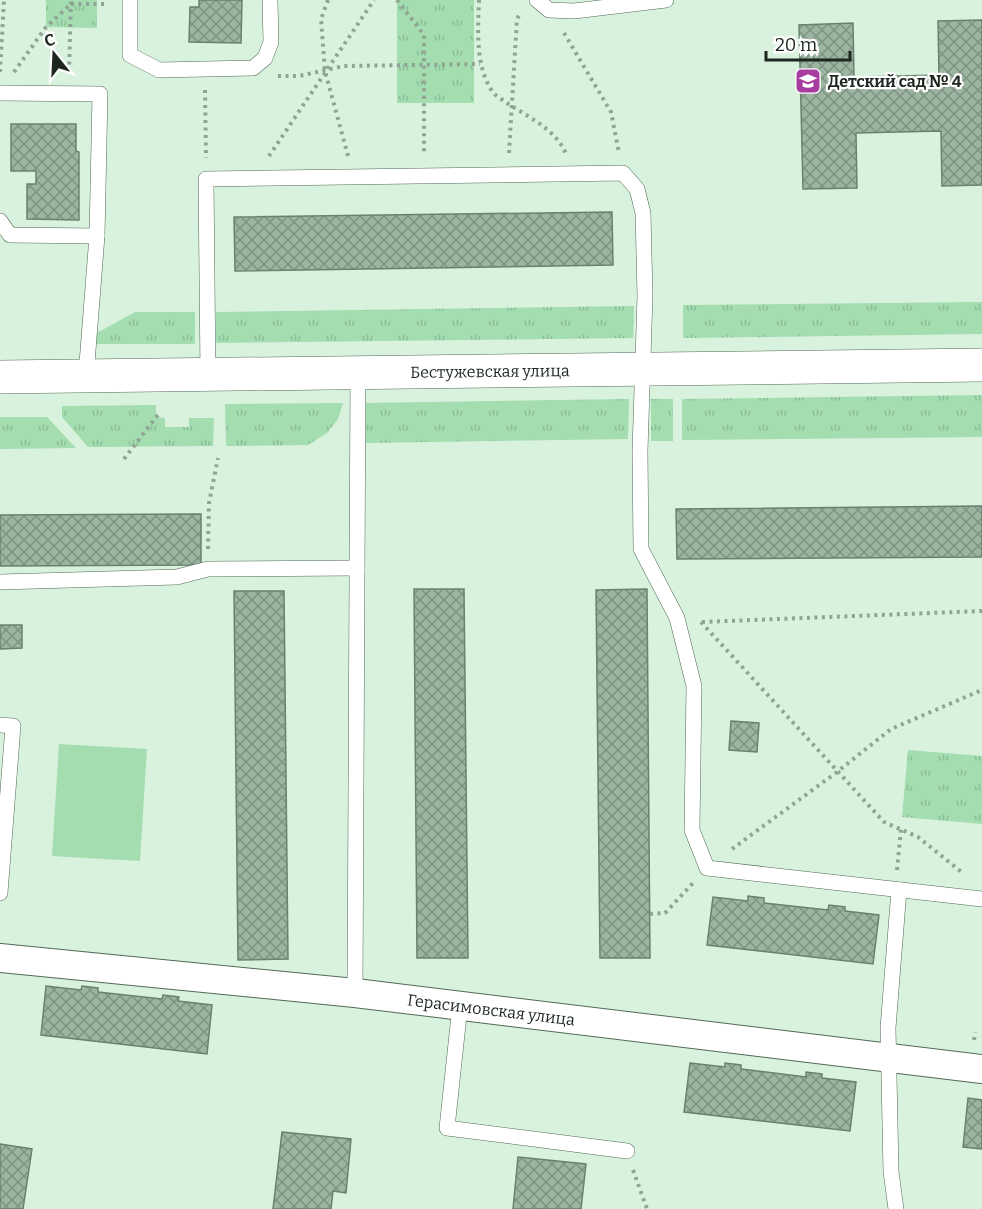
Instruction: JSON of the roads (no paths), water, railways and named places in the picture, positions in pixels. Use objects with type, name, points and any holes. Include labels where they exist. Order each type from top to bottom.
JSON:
[{"type":"street","name":"Бестужевская улица","points":[[0,377],[982,365]]},
{"type":"street","name":"Герасимовская улица","points":[[0,958],[355,993],[982,1070]]},
{"type":"lane","points":[[130,2],[130,55],[159,70],[205,70],[253,68],[265,57],[271,42],[270,0]]},
{"type":"lane","points":[[543,5],[574,11],[666,0]]},
{"type":"lane","points":[[0,93],[100,94],[97,236],[86,376]]},
{"type":"lane","points":[[208,375],[206,179],[622,173],[637,189],[643,213],[645,296],[640,451],[641,549],[677,618],[694,686],[692,830],[707,868],[982,899]]},
{"type":"lane","points":[[0,221],[9,235],[97,236]]},
{"type":"lane","points":[[355,993],[358,373]]},
{"type":"lane","points":[[0,582],[177,577],[208,569],[357,568]]},
{"type":"lane","points":[[0,725],[13,726],[0,893]]},
{"type":"lane","points":[[896,1209],[891,1172],[888,1028],[899,890]]},
{"type":"lane","points":[[460,1006],[447,1128],[627,1151]]},
{"type":"place","name":"Детский сад № 4","points":[[808,81]]}]
